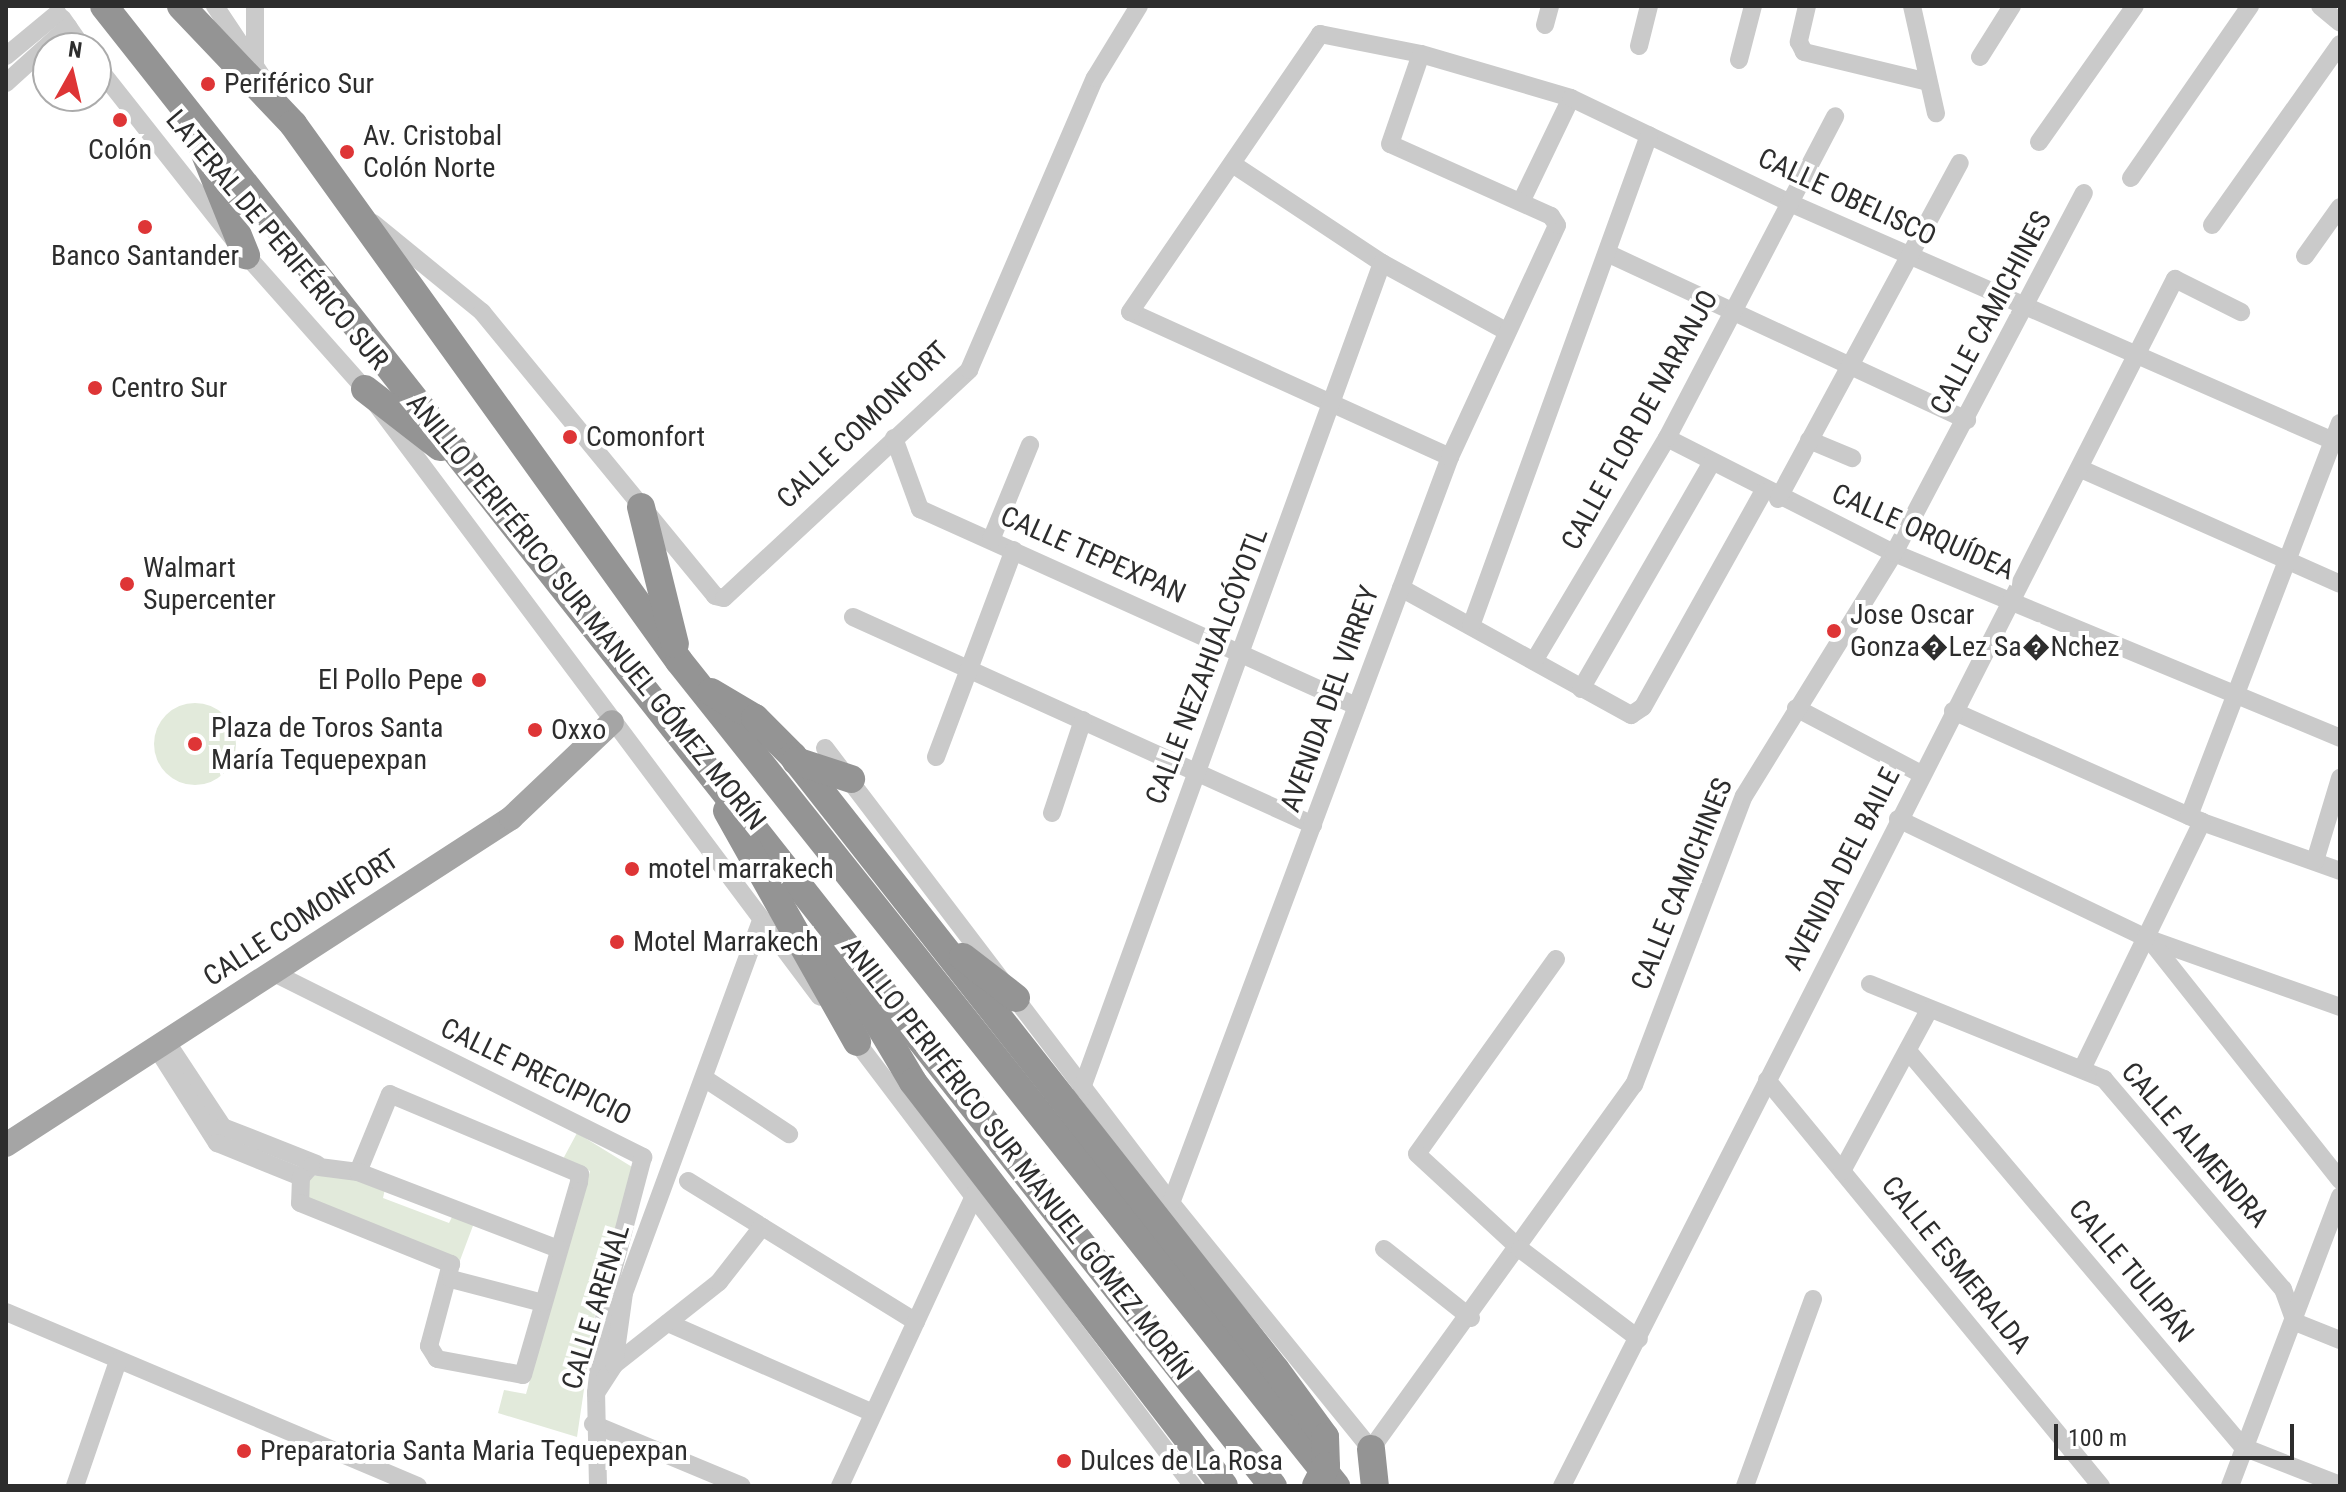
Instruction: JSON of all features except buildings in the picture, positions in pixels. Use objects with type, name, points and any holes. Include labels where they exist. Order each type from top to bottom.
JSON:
[{"type":"highway","name":"ANILLO PERIFÉRICO SUR MANUEL GÓMEZ MORÍN","points":[[104,6],[684,734],[1273,1486]]},
{"type":"highway","name":"ANILLO PERIFÉRICO SUR MANUEL GÓMEZ MORÍN","points":[[181,6],[293,124],[368,219],[679,661],[1336,1486]]},
{"type":"highway","points":[[184,104],[246,255]]},
{"type":"highway","points":[[365,389],[475,474]]},
{"type":"highway","points":[[641,507],[679,661]]},
{"type":"highway","points":[[700,686],[755,718],[796,761],[1276,1370],[1325,1437],[1326,1466],[1316,1486]]},
{"type":"highway","points":[[684,734],[857,1042]]},
{"type":"highway","points":[[796,761],[851,779]]},
{"type":"highway","points":[[772,846],[913,1082],[1224,1486]]},
{"type":"highway","points":[[929,931],[1016,998]]},
{"type":"highway","points":[[1371,1449],[1375,1486]]},
{"type":"main road","name":"CALLE COMONFORT","points":[[6,1144],[511,818],[612,722]]},
{"type":"street","points":[[215,6],[293,124]]},
{"type":"street","points":[[255,6],[255,66]]},
{"type":"street","points":[[1124,28],[1133,6]]},
{"type":"street","points":[[1124,28],[1139,6]]},
{"type":"street","points":[[1545,25],[1550,6]]},
{"type":"street","points":[[1639,46],[1649,6]]},
{"type":"street","points":[[1739,60],[1753,6]]},
{"type":"street","points":[[1807,6],[1799,42],[1804,52],[1928,82]]},
{"type":"street","points":[[1912,6],[1936,113]]},
{"type":"street","points":[[1980,57],[2012,6]]},
{"type":"street","points":[[2039,142],[2135,6]]},
{"type":"street","points":[[2131,178],[2250,6]]},
{"type":"street","points":[[2320,6],[2340,23]]},
{"type":"street","points":[[60,15],[72,32]]},
{"type":"street","points":[[6,56],[60,15]]},
{"type":"street","points":[[6,83],[60,15]]},
{"type":"street","name":"CALLE COMONFORT","points":[[641,507],[724,598],[969,370],[1095,78],[1124,28]]},
{"type":"street","name":"CALLE OBELISCO","points":[[1234,165],[1320,34],[1421,54],[1571,98],[1790,203],[2336,443]]},
{"type":"street","points":[[2212,225],[2340,44]]},
{"type":"street","points":[[1421,54],[1390,144],[1521,202],[1571,98]]},
{"type":"street","name":"LATERAL DE PERIFÉRICO SUR","points":[[112,85],[246,255],[365,389],[760,924],[976,1191],[1193,1486]]},
{"type":"street","name":"CALLE FLOR DE NARANJO","points":[[1534,661],[1667,438],[1835,116]]},
{"type":"street","points":[[1471,626],[1649,135]]},
{"type":"street","points":[[1401,588],[1631,715],[1643,707],[1771,495],[1809,440],[1960,163]]},
{"type":"street","points":[[1450,457],[1335,408],[1130,312],[1234,165],[1382,263],[1504,330]]},
{"type":"street","name":"CALLE CAMICHINES","points":[[1371,1449],[1471,1318],[1634,1085],[1744,796],[1894,553],[2026,309],[2084,193]]},
{"type":"street","name":"AVENIDA DEL VIRREY","points":[[1171,1203],[1450,457],[1504,330],[1556,221],[1521,202]]},
{"type":"street","points":[[2305,256],[2340,207]]},
{"type":"street","points":[[368,219],[482,312],[641,507]]},
{"type":"street","points":[[1607,253],[1967,420]]},
{"type":"street","name":"CALLE NEZAHUALCÓYOTL","points":[[1082,1088],[1197,772],[1335,408],[1382,263]]},
{"type":"street","name":"AVENIDA DEL BAILE","points":[[1562,1486],[1639,1339],[2008,601],[2139,358],[2175,279],[2241,312]]},
{"type":"street","points":[[2082,1069],[2149,939],[2196,819],[2235,700],[2336,443],[2340,423]]},
{"type":"street","name":"CALLE TEPEXPAN","points":[[894,438],[912,503],[1357,706]]},
{"type":"street","name":"CALLE ORQUÍDEA","points":[[1667,438],[1771,495],[1894,553],[2235,700],[2340,738]]},
{"type":"street","points":[[1809,440],[1852,458]]},
{"type":"street","points":[[991,540],[1030,445]]},
{"type":"street","points":[[1581,689],[1712,462]]},
{"type":"street","points":[[2081,469],[2287,564],[2340,584]]},
{"type":"street","points":[[936,757],[1014,550]]},
{"type":"street","points":[[853,617],[1313,825]]},
{"type":"street","points":[[1796,708],[1921,774]]},
{"type":"street","points":[[1953,711],[2196,819],[2340,871]]},
{"type":"street","points":[[1052,813],[1083,720]]},
{"type":"street","points":[[825,748],[1171,1203],[1371,1449]]},
{"type":"street","points":[[2315,861],[2340,778]]},
{"type":"street","points":[[1898,819],[2149,939],[2340,1007]]},
{"type":"street","name":"CALLE ARENAL","points":[[598,1486],[593,1424],[596,1393],[614,1365],[624,1293],[760,924]]},
{"type":"street","points":[[2149,939],[2340,1180]]},
{"type":"street","points":[[1556,959],[1417,1154],[1520,1249],[1639,1339]]},
{"type":"street","name":"CALLE PRECIPICIO","points":[[272,972],[643,1157],[607,1293],[596,1393]]},
{"type":"street","name":"CALLE ALMENDRA","points":[[1870,984],[2104,1079],[2283,1289],[2295,1322]]},
{"type":"street","points":[[1842,1171],[1929,1010]]},
{"type":"street","points":[[161,1044],[194,1082],[223,1127],[317,1164],[358,1172],[559,1249]]},
{"type":"street","points":[[161,1044],[217,1143],[301,1177]]},
{"type":"street","name":"CALLE TULIPÁN","points":[[1908,1051],[2243,1447],[2340,1485]]},
{"type":"street","points":[[704,1078],[789,1134]]},
{"type":"street","name":"CALLE ESMERALDA","points":[[1767,1080],[2101,1486]]},
{"type":"street","points":[[301,1177],[304,1208],[449,1262],[451,1279],[429,1346],[437,1359],[521,1377],[580,1174],[401,1094],[388,1097],[358,1172]]},
{"type":"street","points":[[301,1177],[317,1164]]},
{"type":"street","points":[[688,1181],[916,1322]]},
{"type":"street","points":[[840,1486],[976,1191]]},
{"type":"street","points":[[2230,1486],[2339,1203]]},
{"type":"street","points":[[614,1365],[719,1282],[762,1227]]},
{"type":"street","points":[[1384,1249],[1471,1318]]},
{"type":"street","points":[[451,1279],[543,1303]]},
{"type":"street","points":[[1745,1486],[1813,1299]]},
{"type":"street","points":[[6,1312],[418,1486]]},
{"type":"street","points":[[2295,1322],[2340,1340]]},
{"type":"street","points":[[668,1323],[873,1413]]},
{"type":"street","points":[[75,1486],[118,1361]]},
{"type":"street","points":[[593,1424],[742,1486]]},
{"type":"green space","name":"Plaza de Toros Santa María Tequepexpan","points":[[195,703],[211,706],[224,715],[233,728],[236,744],[233,760],[224,773],[211,782],[195,785],[179,782],[166,773],[157,760],[154,744],[157,728],[166,715],[179,706]]},
{"type":"green space","points":[[577,1133],[637,1170],[597,1301],[577,1437],[498,1413],[504,1390],[526,1394],[590,1171],[563,1159]]},
{"type":"green space","points":[[319,1175],[363,1181],[385,1189],[383,1198],[449,1223],[453,1215],[474,1223],[459,1263],[308,1205],[309,1177]]},
{"type":"place","name":"Periférico Sur","points":[[208,84]]},
{"type":"place","name":"Colón","points":[[120,120]]},
{"type":"place","name":"Av. Cristobal Colón Norte","points":[[347,152]]},
{"type":"place","name":"Banco Santander","points":[[145,227]]},
{"type":"place","name":"Centro Sur","points":[[95,388]]},
{"type":"place","name":"Comonfort","points":[[570,437]]},
{"type":"place","name":"Walmart Supercenter","points":[[127,584]]},
{"type":"place","name":"Jose Oscar Gonza�Lez Sa�Nchez","points":[[1834,631]]},
{"type":"place","name":"El Pollo Pepe","points":[[479,680]]},
{"type":"place","name":"Oxxo","points":[[535,730]]},
{"type":"place","name":"Plaza de Toros Santa María Tequepexpan","points":[[195,744]]},
{"type":"place","name":"motel marrakech","points":[[632,869]]},
{"type":"place","name":"Motel Marrakech","points":[[617,942]]},
{"type":"place","name":"Preparatoria Santa Maria Tequepexpan","points":[[244,1451]]},
{"type":"place","name":"Dulces de La Rosa","points":[[1064,1461]]}]
